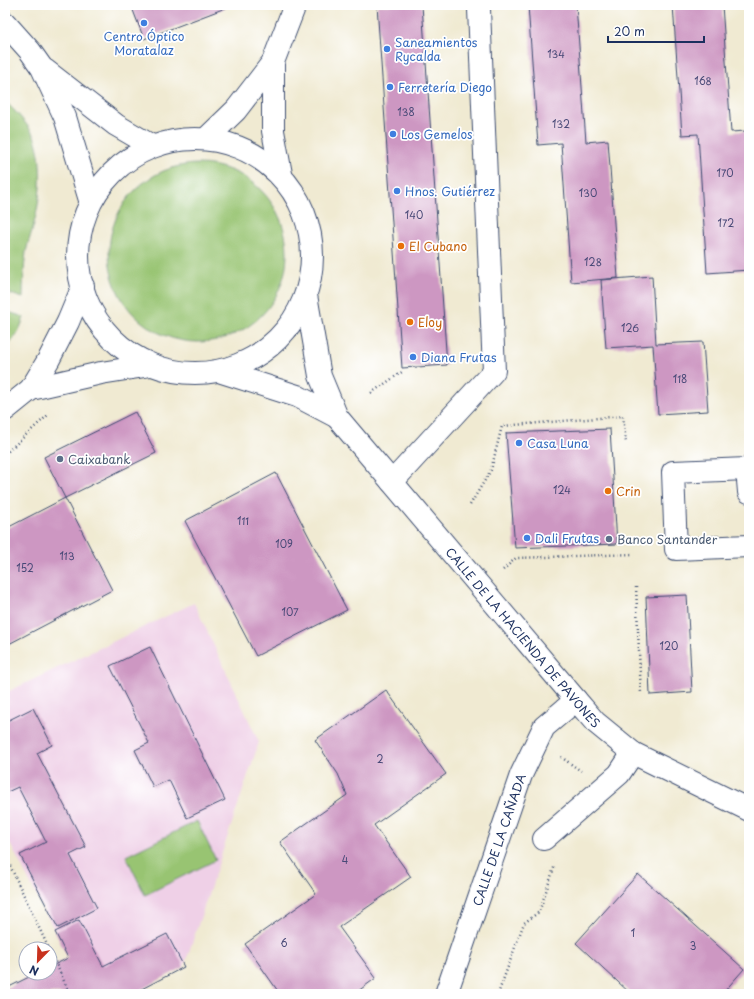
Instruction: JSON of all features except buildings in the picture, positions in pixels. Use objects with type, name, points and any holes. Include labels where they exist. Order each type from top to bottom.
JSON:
[{"type":"street","points":[[206,139],[236,110],[272,62],[295,5]]},
{"type":"street","points":[[392,482],[494,371],[479,9]]},
{"type":"street","points":[[5,23],[30,51],[42,68],[65,116],[90,200]]},
{"type":"street","points":[[272,62],[274,131],[281,174]]},
{"type":"street","points":[[42,68],[116,125],[152,146]]},
{"type":"street","points":[[206,139],[241,149],[259,157],[281,174],[296,195],[310,228],[313,270],[306,295],[291,326],[274,343],[249,361],[222,372],[196,374],[172,371],[151,365],[127,353],[106,333],[93,312],[83,286],[77,261],[84,217],[90,200],[106,176],[126,157],[152,146],[206,139]]},
{"type":"street","points":[[5,410],[31,389],[49,359],[68,322],[83,286]]},
{"type":"street","name":"CALLE DE LA HACIENDA DE PAVONES","points":[[306,295],[320,376],[337,417],[576,700],[595,722],[633,753],[749,810]]},
{"type":"street","points":[[31,389],[101,373],[151,365]]},
{"type":"street","name":"CALLE DE LA HACIENDA DE PAVONES","points":[[222,372],[297,396],[337,417]]},
{"type":"street","points":[[749,492],[747,469],[673,472],[676,549],[749,546]]},
{"type":"street","name":"CALLE DE LA CAÑADA","points":[[446,994],[521,775],[544,727],[576,700]]},
{"type":"street","points":[[544,839],[619,774],[633,753]]},
{"type":"path","points":[[371,393],[402,372]]},
{"type":"path","points":[[5,454],[53,410]]},
{"type":"path","points":[[470,505],[491,470],[502,426],[623,416],[626,443]]},
{"type":"path","points":[[481,587],[516,558],[634,554]]},
{"type":"path","points":[[636,587],[640,694]]},
{"type":"path","points":[[5,855],[45,941]]},
{"type":"path","points":[[58,969],[70,994]]},
{"type":"shaded area","points":[[194,603],[259,742],[184,967],[132,994],[87,994],[5,834],[5,693]]},
{"type":"green space","points":[[5,101],[24,121],[33,134],[39,154],[39,199],[26,252],[23,298],[5,292]]},
{"type":"green space","points":[[189,164],[207,164],[240,174],[255,184],[267,196],[277,211],[283,227],[287,244],[287,262],[283,279],[277,295],[267,310],[255,322],[240,332],[224,338],[207,342],[189,342],[156,332],[141,322],[129,310],[119,295],[113,279],[109,262],[109,244],[119,211],[129,196],[141,184],[156,174],[172,168]]},
{"type":"green space","points":[[5,311],[24,317],[17,334],[5,349]]},
{"type":"green space","points":[[197,821],[216,860],[145,895],[126,856]]},
{"type":"place","name":"Centro Óptico Moratalaz","points":[[144,23]]},
{"type":"place","name":"Saneamientos Rycalda","points":[[387,49]]},
{"type":"place","name":"Ferretería Diego","points":[[390,87]]},
{"type":"place","name":"Los Gemelos","points":[[393,134]]},
{"type":"place","name":"Hnos. Gutiérrez","points":[[397,191]]},
{"type":"place","name":"El Cubano","points":[[401,246]]},
{"type":"place","name":"Eloy","points":[[410,322]]},
{"type":"place","name":"Diana Frutas","points":[[413,357]]},
{"type":"place","name":"Casa Luna","points":[[519,443]]},
{"type":"place","name":"Caixabank","points":[[60,459]]},
{"type":"place","name":"Crin","points":[[608,491]]},
{"type":"place","name":"Dali Frutas","points":[[527,538]]},
{"type":"place","name":"Banco Santander","points":[[609,539]]}]
